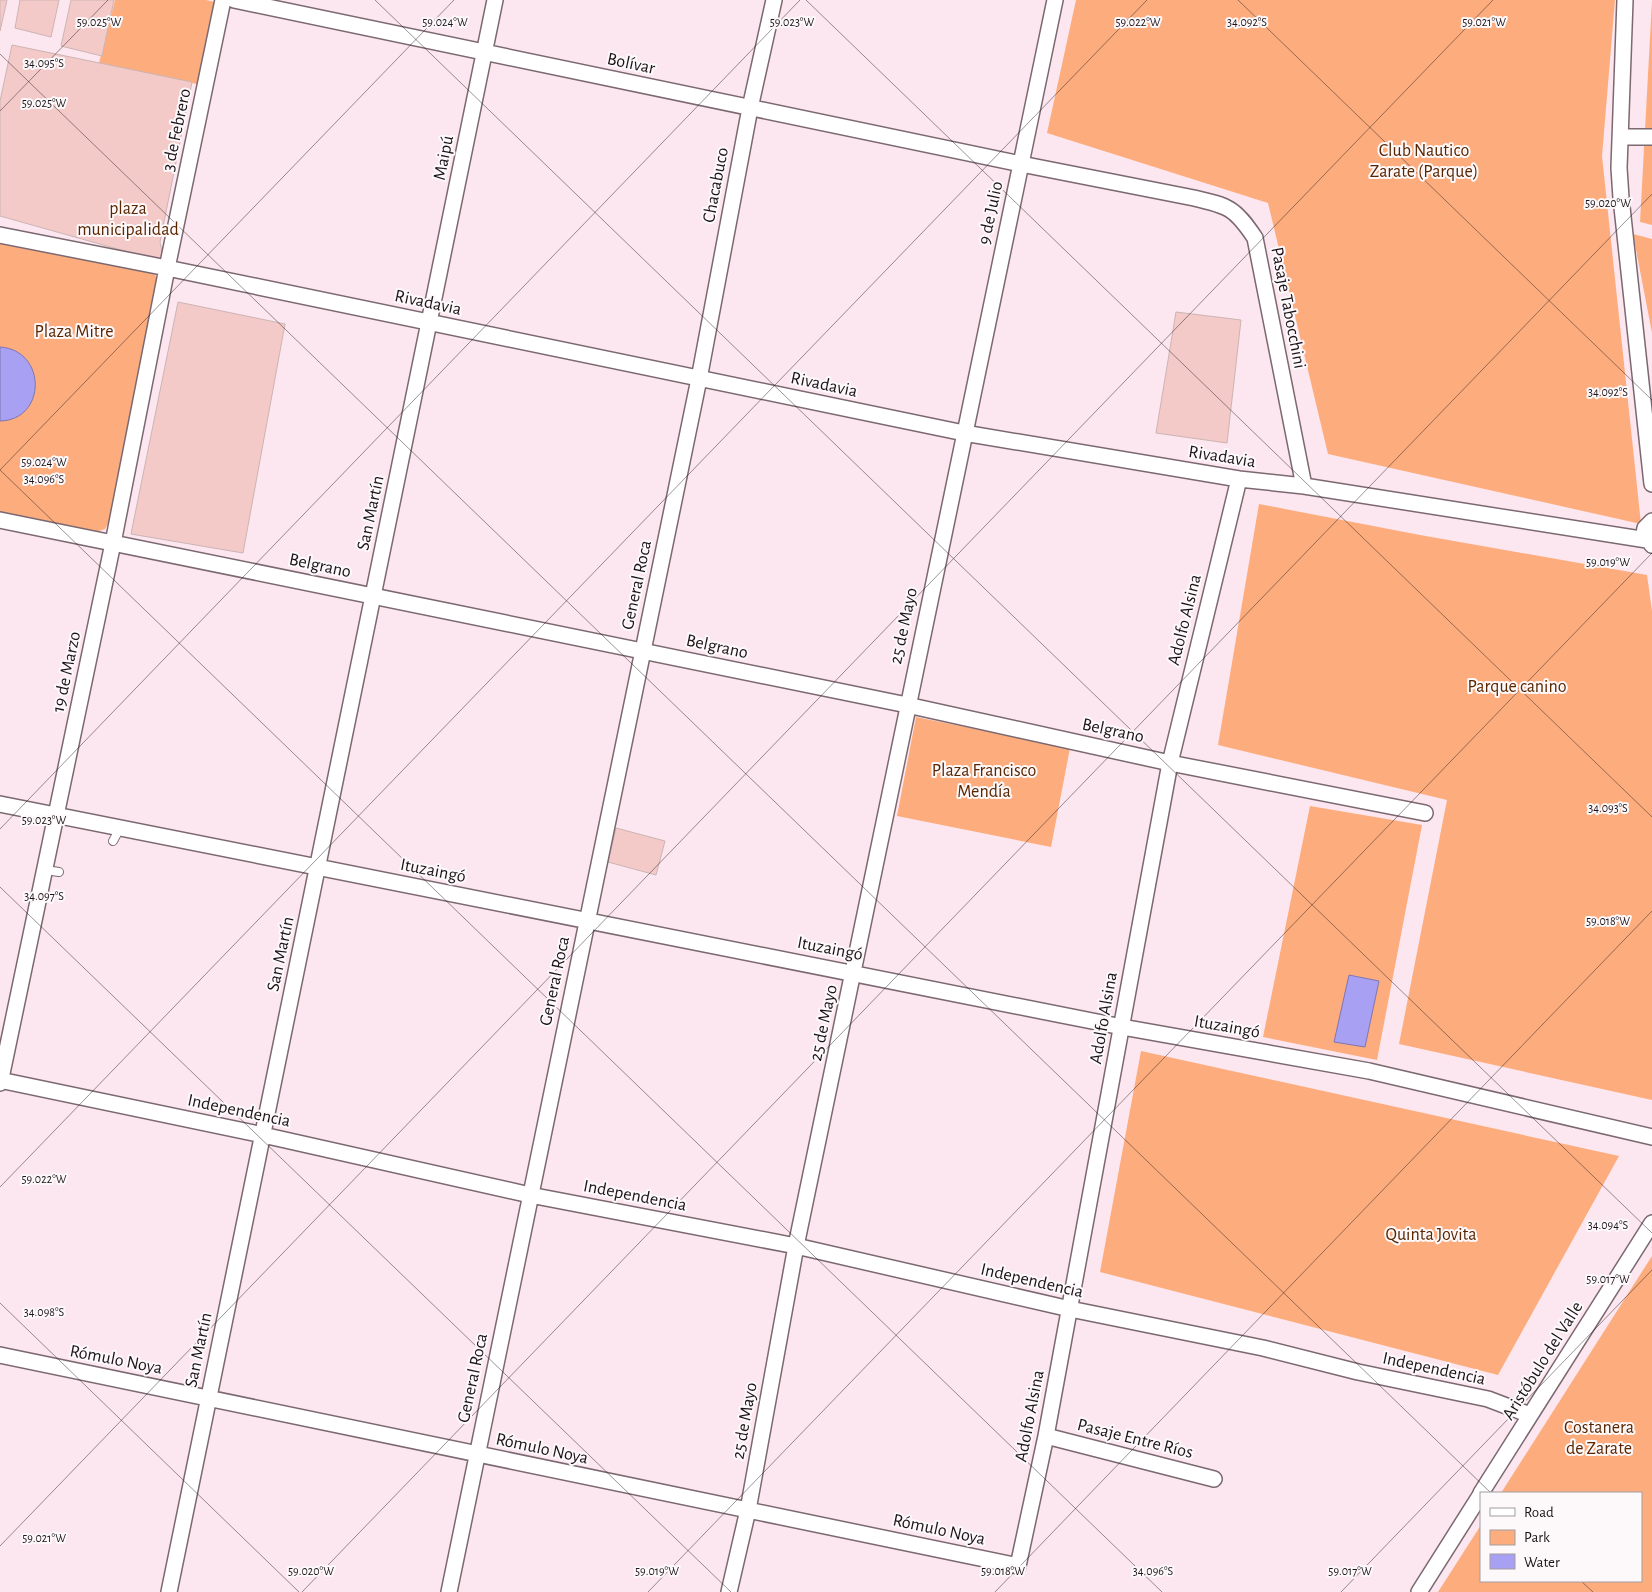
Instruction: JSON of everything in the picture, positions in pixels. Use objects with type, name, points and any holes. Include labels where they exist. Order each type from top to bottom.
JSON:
[{"type":"street","name":"3 de Febrero","points":[[168,268],[223,0]]},
{"type":"street","name":"Bolívar","points":[[234,0],[1021,164]]},
{"type":"street","name":"Maipú","points":[[429,323],[495,0]]},
{"type":"street","name":"Chacabuco","points":[[699,378],[750,108],[774,0]]},
{"type":"street","name":"9 de Julio","points":[[964,433],[1055,0]]},
{"type":"street","points":[[1626,0],[1619,168],[1652,484]]},
{"type":"street","points":[[1621,137],[1652,137]]},
{"type":"street","name":"Pasaje Tabocchini","points":[[1021,164],[1222,204],[1241,217],[1255,238],[1304,486]]},
{"type":"street","name":"Rivadavia","points":[[0,235],[964,433],[1239,479],[1304,486],[1650,542]]},
{"type":"street","name":"19 de Marzo","points":[[0,1081],[52,871],[56,815],[168,268]]},
{"type":"street","name":"San Martín","points":[[168,1592],[429,323]]},
{"type":"street","name":"General Roca","points":[[449,1592],[699,378]]},
{"type":"street","name":"25 de Mayo","points":[[729,1592],[748,1510],[796,1246],[854,973],[964,433]]},
{"type":"street","name":"Adolfo Alsina","points":[[1018,1566],[1046,1436],[1170,763],[1239,479]]},
{"type":"street","name":"Belgrano","points":[[0,520],[907,706],[1170,763],[1425,813]]},
{"type":"street","name":"Rivadavia","points":[[1650,542],[1644,534],[1645,528],[1652,521]]},
{"type":"street","name":"Ituzaingó","points":[[0,804],[56,815],[117,834],[318,867],[1122,1027],[1369,1071],[1652,1137]]},
{"type":"street","name":"Independencia","points":[[0,1081],[263,1135],[530,1195],[796,1246],[1070,1309],[1263,1348],[1358,1372],[1488,1399],[1530,1415]]},
{"type":"street","name":"Aristóbulo del Valle","points":[[1482,1492],[1652,1223]]},
{"type":"street","name":"Rómulo Noya","points":[[0,1355],[1018,1566]]},
{"type":"street","name":"Pasaje Entre Ríos","points":[[1046,1436],[1214,1479]]},
{"type":"street","name":"Aristóbulo del Valle","points":[[1419,1592],[1480,1495]]},
{"type":"green space","points":[[115,0],[206,0],[219,3],[201,85],[99,63]]},
{"type":"green space","name":"Club Nautico Zarate (Parque)","points":[[1076,0],[1615,0],[1602,156],[1641,524],[1328,454],[1268,203],[1047,133]]},
{"type":"green space","points":[[1652,1],[1652,225],[1640,222]]},
{"type":"green space","points":[[1633,234],[1652,239],[1652,333]]},
{"type":"green space","name":"Plaza Mitre","points":[[0,242],[151,271],[157,277],[159,287],[109,522],[105,529],[96,532],[0,513]]},
{"type":"green space","name":"Parque canino","points":[[1259,504],[1420,535],[1647,575],[1652,611],[1652,1100],[1399,1044],[1447,800],[1218,745]]},
{"type":"green space","name":"Plaza Francisco Mendía","points":[[916,717],[1070,748],[1051,847],[897,816]]},
{"type":"green space","points":[[1310,806],[1422,825],[1377,1060],[1263,1037]]},
{"type":"green space","name":"Quinta Jovita","points":[[1141,1051],[1619,1156],[1498,1375],[1100,1272]]},
{"type":"green space","name":"Costanera de Zarate","points":[[1652,1256],[1652,1592],[1438,1592],[1480,1527],[1480,1582],[1642,1582],[1642,1492],[1502,1492]]},
{"type":"water","points":[[0,347],[15,351],[26,360],[33,371],[35,385],[33,398],[26,409],[15,418],[0,421]]},
{"type":"water","points":[[1349,975],[1379,981],[1365,1047],[1334,1042]]},
{"type":"building","points":[[0,0],[7,0],[0,31]]},
{"type":"building","points":[[20,0],[59,0],[51,37],[15,28]]},
{"type":"building","points":[[71,0],[114,0],[102,56],[61,46]]},
{"type":"building","points":[[12,45],[192,82],[160,242],[164,262],[0,216],[0,101]]},
{"type":"building","points":[[178,302],[285,324],[243,553],[131,534]]},
{"type":"building","points":[[1176,312],[1241,320],[1227,443],[1156,433]]},
{"type":"building","points":[[616,828],[665,841],[656,875],[608,862]]},
{"type":"park label","name":"plaza municipalidad","points":[[128,219]]}]
